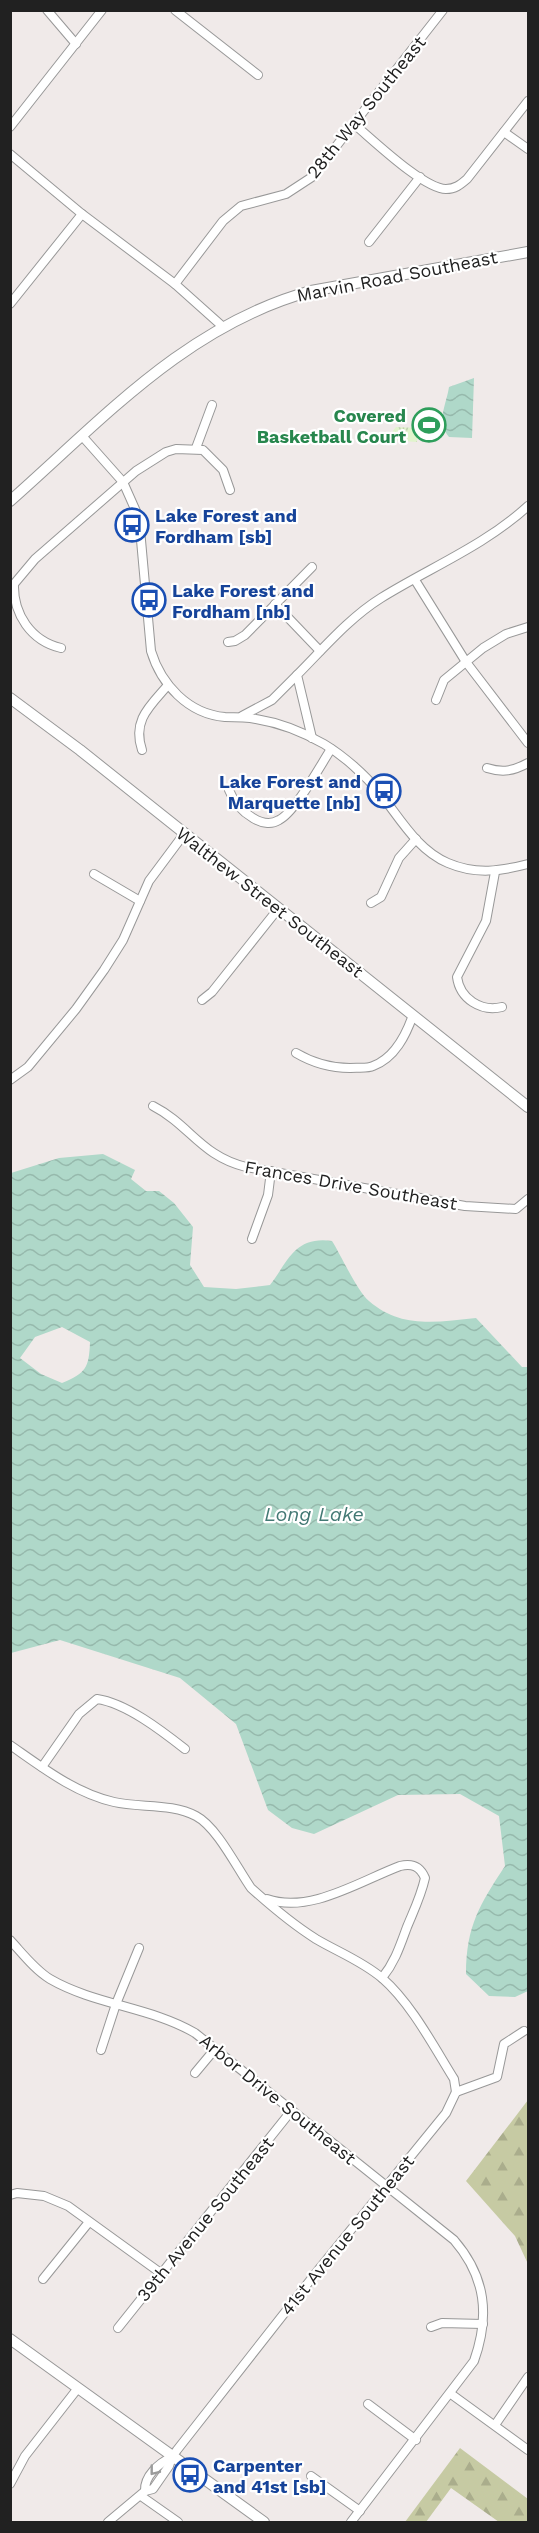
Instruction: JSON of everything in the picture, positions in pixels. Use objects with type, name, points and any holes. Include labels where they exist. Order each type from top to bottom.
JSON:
[{"type":"street","points":[[47,10],[76,44]]},
{"type":"street","points":[[10,127],[102,10]]},
{"type":"street","points":[[175,10],[258,75]]},
{"type":"street","name":"28th Way Southeast","points":[[175,284],[223,221],[241,206],[286,194],[312,177],[444,10]]},
{"type":"street","points":[[355,125],[432,186],[446,189],[458,187],[467,179],[528,100]]},
{"type":"street","points":[[504,132],[528,149]]},
{"type":"street","points":[[10,154],[82,214],[175,284],[222,326]]},
{"type":"street","points":[[369,242],[420,177]]},
{"type":"street","points":[[10,304],[82,214]]},
{"type":"street","name":"Marvin Road Southeast","points":[[10,501],[169,361],[222,326],[280,300],[311,291],[528,252]]},
{"type":"street","points":[[196,448],[212,405]]},
{"type":"street","points":[[83,436],[123,482],[141,529],[151,651],[156,666],[168,685],[181,698],[209,714],[284,725],[331,749],[374,787],[416,839],[446,862],[479,872],[495,872],[528,864]]},
{"type":"street","points":[[61,648],[49,645],[33,634],[21,617],[13,600],[14,584],[24,570],[123,482],[166,452],[196,448],[213,458],[223,470],[230,490]]},
{"type":"street","points":[[241,717],[272,700],[363,611],[474,548],[513,520],[528,506]]},
{"type":"street","points":[[228,642],[245,635],[312,567]]},
{"type":"street","points":[[415,580],[466,662],[528,743]]},
{"type":"street","points":[[275,604],[320,651]]},
{"type":"street","points":[[436,700],[444,681],[483,648],[506,634],[528,627]]},
{"type":"street","points":[[297,675],[312,738]]},
{"type":"street","points":[[142,750],[139,739],[140,721],[168,685]]},
{"type":"street","name":"Walthew Street Southeast","points":[[10,698],[528,1107]]},
{"type":"street","points":[[229,790],[234,802],[254,819],[270,823],[278,821],[293,807],[331,749]]},
{"type":"street","points":[[487,768],[501,772],[515,770],[528,763]]},
{"type":"street","points":[[10,1080],[28,1067],[105,970],[123,940],[149,881],[184,834]]},
{"type":"street","points":[[371,903],[381,897],[399,858],[416,839]]},
{"type":"street","points":[[495,872],[486,921],[457,976],[460,991],[474,1004],[488,1010],[502,1007]]},
{"type":"street","points":[[94,874],[140,901]]},
{"type":"street","points":[[202,1000],[212,992],[278,909]]},
{"type":"street","points":[[296,1053],[312,1062],[340,1068],[372,1067],[384,1060],[397,1047],[406,1035],[412,1015]]},
{"type":"street","name":"Frances Drive Southeast","points":[[153,1106],[166,1113],[206,1149],[228,1162],[465,1206],[516,1209],[528,1199]]},
{"type":"street","points":[[252,1239],[268,1195],[271,1171]]},
{"type":"street","points":[[42,1767],[79,1714],[97,1699],[128,1711],[185,1749]]},
{"type":"street","points":[[10,1745],[64,1782],[96,1797],[114,1802],[177,1810],[196,1816],[214,1834],[251,1888],[280,1914],[357,1960],[382,1978],[395,1992],[438,2054],[454,2079],[456,2091],[497,2077],[497,2068],[504,2044],[524,2031]]},
{"type":"street","points":[[264,1898],[278,1902],[298,1902],[328,1895],[400,1866],[409,1864],[417,1866],[425,1878],[421,1895],[396,1959],[382,1978]]},
{"type":"street","name":"Arbor Drive Southeast","points":[[10,1940],[49,1979],[188,2028],[454,2240],[467,2255],[480,2285],[483,2300],[481,2340],[474,2361],[351,2523]]},
{"type":"street","points":[[101,2050],[116,2004],[139,1948]]},
{"type":"street","points":[[195,2073],[215,2049]]},
{"type":"street","name":"41st Avenue Southeast","points":[[108,2523],[114,2515],[153,2489],[170,2466],[172,2457],[446,2113],[456,2091]]},
{"type":"street","name":"39th Avenue Southeast","points":[[118,2328],[292,2110]]},
{"type":"street","points":[[10,2195],[17,2193],[44,2196],[68,2206],[162,2274]]},
{"type":"street","points":[[43,2279],[89,2222]]},
{"type":"street","points":[[430,2327],[442,2323],[483,2324]]},
{"type":"street","points":[[10,2339],[264,2523]]},
{"type":"street","points":[[495,2425],[528,2377]]},
{"type":"street","points":[[10,2484],[25,2456],[78,2388]]},
{"type":"street","points":[[451,2394],[528,2450]]},
{"type":"street","points":[[368,2404],[416,2440]]},
{"type":"street","points":[[311,2476],[360,2511]]},
{"type":"street","points":[[143,2494],[178,2523]]},
{"type":"green space","points":[[396,427],[418,428],[417,442],[386,440]]},
{"type":"green space","points":[[528,2100],[528,2264],[515,2236],[466,2181]]},
{"type":"green space","points":[[460,2448],[528,2499],[528,2522],[499,2522],[451,2488],[426,2522],[405,2522]]},
{"type":"water","points":[[474,378],[472,438],[449,437],[442,419],[449,387]]},
{"type":"water","name":"Long Lake","points":[[103,1154],[135,1170],[131,1179],[146,1191],[159,1191],[174,1203],[193,1227],[190,1265],[204,1287],[236,1289],[270,1285],[288,1259],[301,1246],[319,1240],[332,1241],[359,1289],[381,1310],[407,1320],[420,1322],[476,1318],[522,1367],[528,1367],[528,1991],[515,1997],[489,1996],[466,1974],[469,1942],[476,1916],[505,1866],[499,1816],[460,1794],[398,1795],[314,1834],[292,1828],[268,1810],[236,1724],[180,1678],[60,1640],[11,1653],[11,1173],[59,1158]],"holes":[[[62,1327],[90,1342],[89,1358],[85,1368],[62,1383],[41,1374],[20,1358],[35,1337]]]},
{"type":"place","name":"Covered Basketball Court","points":[[429,425]]},
{"type":"place","name":"Lake Forest and Fordham [sb]","points":[[132,525]]},
{"type":"place","name":"Lake Forest and Fordham [nb]","points":[[149,600]]},
{"type":"place","name":"Lake Forest and Marquette [nb]","points":[[384,791]]},
{"type":"place","name":"Carpenter and 41st [sb]","points":[[190,2475]]}]
